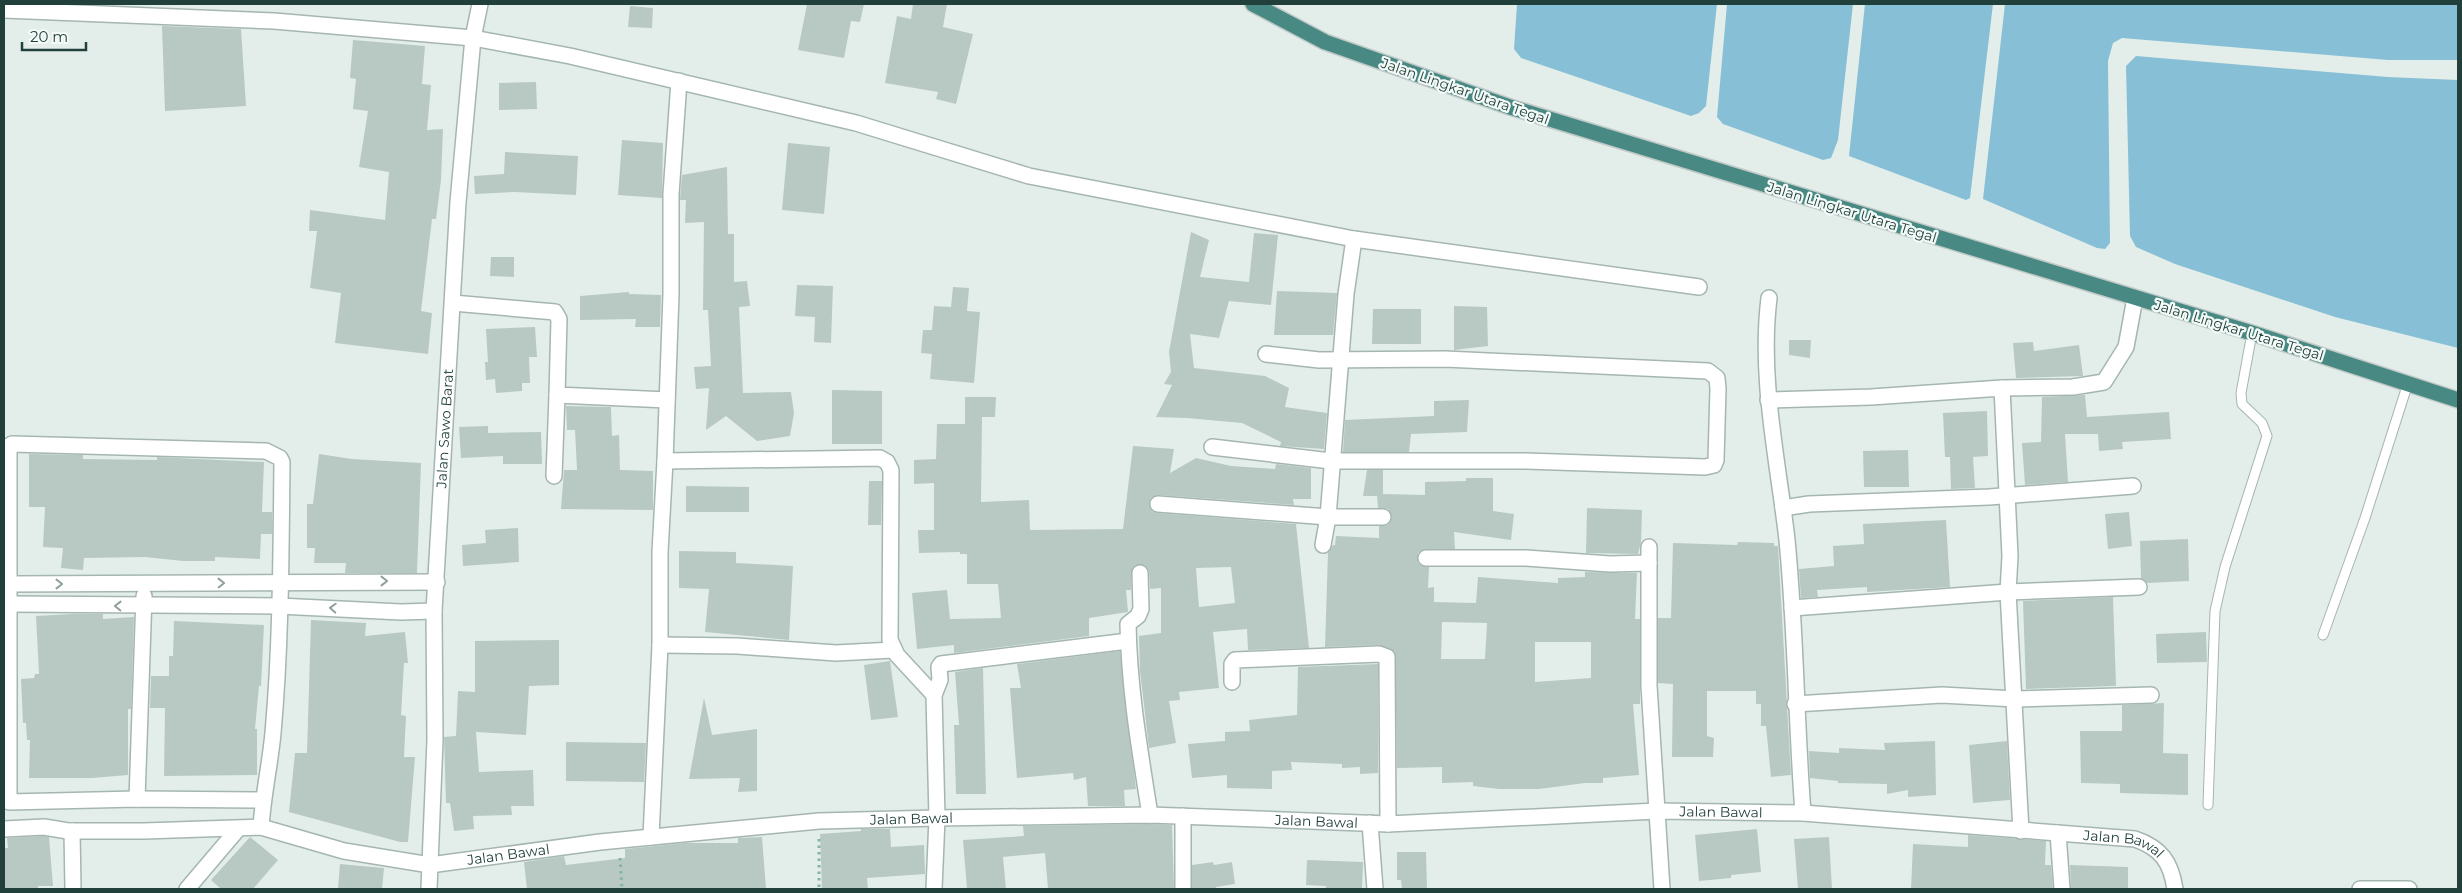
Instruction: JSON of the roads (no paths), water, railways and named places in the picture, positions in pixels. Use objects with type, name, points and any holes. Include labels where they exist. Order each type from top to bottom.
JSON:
[{"type":"highway","name":"Jalan Lingkar Utara Tegal","points":[[1253,4],[1325,42],[1500,104],[2252,333],[2458,400]]},
{"type":"street","name":"Jalan Sawo Barat","points":[[429,889],[435,740],[434,611],[458,202],[473,38],[480,4]]},
{"type":"street","points":[[4,10],[102,8],[473,38],[570,56],[856,123],[1029,176],[1354,239],[1699,287]]},
{"type":"street","points":[[652,832],[660,644],[660,552],[671,294],[672,194],[678,81]]},
{"type":"street","points":[[1323,545],[1328,517],[1331,461],[1346,294],[1354,239]]},
{"type":"street","points":[[1769,298],[1766,321],[1768,400],[1783,508],[1792,608],[1798,760],[1803,813]]},
{"type":"street","points":[[1768,400],[1872,397],[2002,388],[2073,387],[2104,382],[2126,347],[2136,298]]},
{"type":"street","points":[[453,303],[555,312],[559,319],[554,476]]},
{"type":"street","points":[[1212,447],[1331,461],[1526,462],[1705,467],[1714,464],[1717,454],[1717,378],[1708,371],[1445,359],[1305,359],[1266,354]]},
{"type":"street","points":[[2002,388],[2007,496],[2008,592],[2015,699],[2020,831]]},
{"type":"street","points":[[557,395],[667,400]]},
{"type":"street","points":[[187,889],[238,829],[261,813],[273,732],[280,581],[282,462],[272,452],[12,444],[9,446],[6,553],[10,584],[7,628],[9,802],[137,799],[261,813]]},
{"type":"street","points":[[665,461],[880,458],[887,462],[891,470],[890,640],[894,650],[934,694]]},
{"type":"street","points":[[1783,508],[1808,504],[2007,496],[2133,486]]},
{"type":"street","points":[[1158,504],[1328,517],[1383,517]]},
{"type":"street","points":[[1649,547],[1649,686],[1662,889]]},
{"type":"street","points":[[1426,558],[1526,558],[1610,564],[1649,563]]},
{"type":"street","points":[[1140,573],[1141,609],[1138,616],[1128,624],[1128,641],[1135,720],[1150,815]]},
{"type":"street","points":[[10,584],[280,581],[437,582]]},
{"type":"street","points":[[137,799],[145,584]]},
{"type":"street","points":[[1792,608],[2008,592],[2139,587]]},
{"type":"street","points":[[10,604],[279,606],[400,612],[434,611]]},
{"type":"street","points":[[934,889],[946,818],[934,694],[940,680],[939,666],[941,664],[1128,641]]},
{"type":"street","points":[[660,644],[736,646],[836,653],[894,650]]},
{"type":"street","points":[[1232,682],[1232,664],[1235,660],[1379,654],[1387,657],[1386,800],[1388,824]]},
{"type":"street","points":[[1795,704],[1942,695],[2015,699],[2151,695]]},
{"type":"street","name":"Jalan Bawal","points":[[261,813],[344,851],[430,861],[619,840],[652,832],[818,820],[1150,815],[1388,824],[1657,811],[1803,813],[2135,839],[2150,844],[2160,852],[2170,869],[2175,889]]},
{"type":"street","points":[[1183,816],[1184,889]]},
{"type":"street","points":[[1370,823],[1374,889]]},
{"type":"street","points":[[4,829],[44,827],[72,831],[238,829]]},
{"type":"street","points":[[72,831],[73,889]]},
{"type":"street","points":[[2058,833],[2062,889]]},
{"type":"street","points":[[2360,889],[2409,889]]},
{"type":"lane","points":[[2208,805],[2215,611],[2225,567],[2267,436],[2266,430],[2242,404],[2241,392],[2252,333]]},
{"type":"lane","points":[[2323,635],[2365,518],[2408,383]]},
{"type":"water","points":[[1517,4],[1717,4],[1706,106],[1699,113],[1691,116],[1521,58],[1514,49]]},
{"type":"water","points":[[1727,4],[1853,4],[1838,140],[1831,158],[1823,160],[1723,124],[1717,117]]},
{"type":"water","points":[[1865,4],[1993,4],[1970,198],[1966,200],[1849,156]]},
{"type":"water","points":[[2005,4],[2458,4],[2458,60],[2388,60],[2122,38],[2113,43],[2108,61],[2110,243],[2105,249],[2097,248],[1983,199]]},
{"type":"water","points":[[2136,56],[2388,77],[2458,80],[2458,348],[2335,317],[2175,264],[2136,247],[2130,236],[2126,66]]}]
